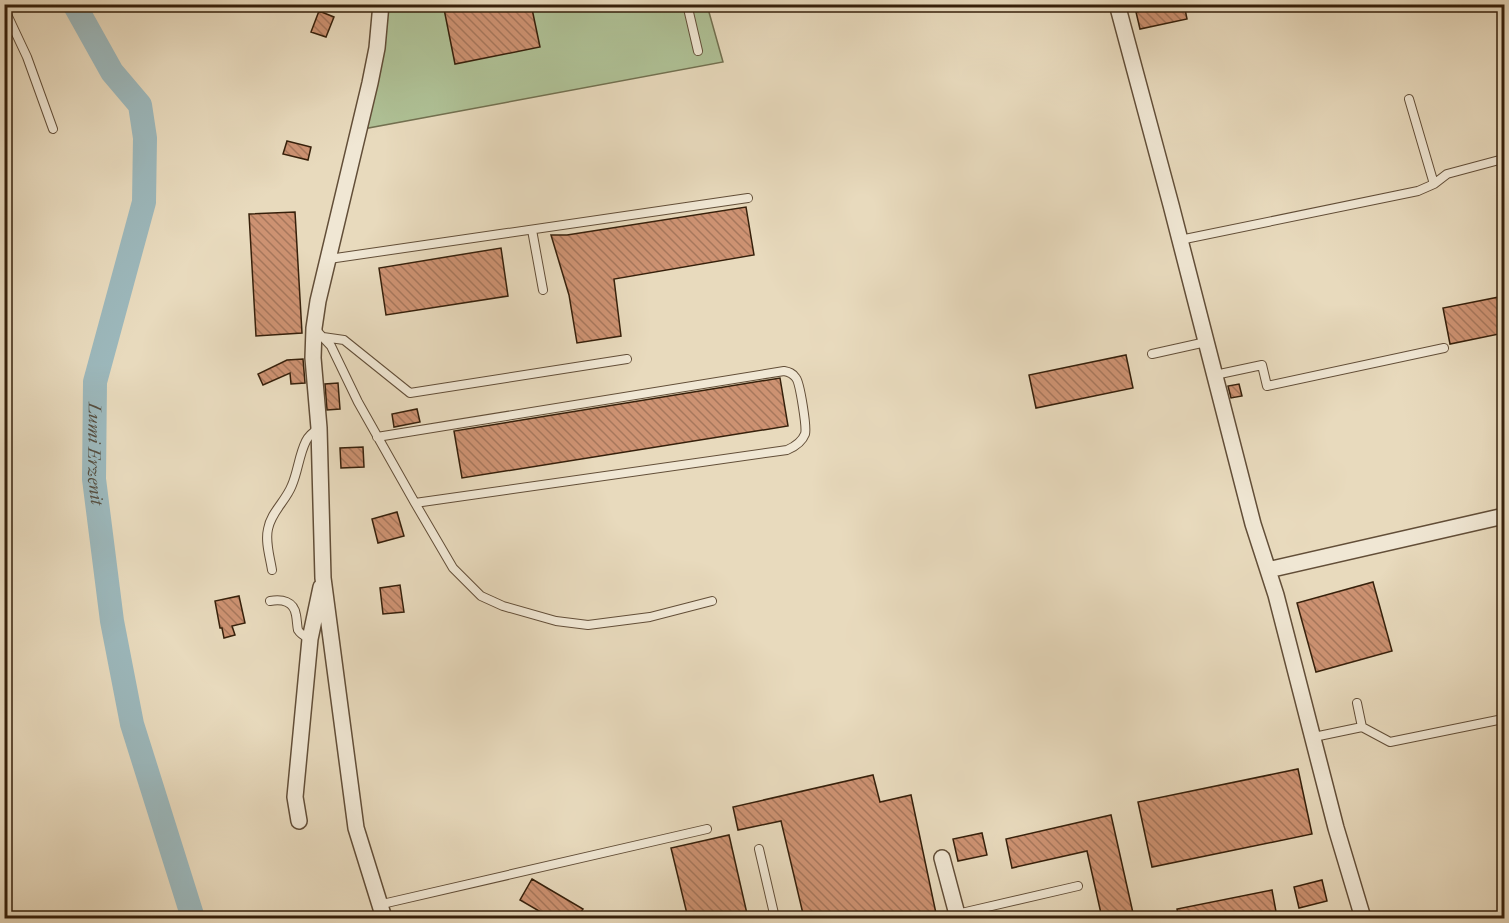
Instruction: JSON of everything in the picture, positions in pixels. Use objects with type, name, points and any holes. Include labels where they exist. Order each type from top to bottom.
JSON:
[{"type":"street","points":[[381,4],[377,48],[318,301],[318,333],[313,358],[319,428],[323,578],[356,828],[381,912]]},
{"type":"street","points":[[1117,4],[1253,524],[1276,595],[1336,828],[1363,918]]},
{"type":"street","points":[[1268,570],[1504,516]]},
{"type":"street","points":[[299,821],[295,797],[310,639],[323,578]]},
{"type":"street","points":[[942,858],[958,916]]},
{"type":"lane","points":[[687,4],[698,51]]},
{"type":"lane","points":[[4,8],[27,57],[53,129]]},
{"type":"lane","points":[[1409,99],[1434,184]]},
{"type":"lane","points":[[1180,240],[1418,191],[1434,184],[1447,174],[1503,159]]},
{"type":"lane","points":[[329,259],[748,198]]},
{"type":"lane","points":[[532,230],[543,290]]},
{"type":"lane","points":[[318,333],[344,340],[410,393],[627,359]]},
{"type":"lane","points":[[318,333],[331,346],[377,437],[453,567],[482,596],[503,606],[556,621],[588,625],[650,617],[712,601]]},
{"type":"lane","points":[[1152,354],[1206,342]]},
{"type":"lane","points":[[1215,375],[1262,365],[1267,386],[1444,348]]},
{"type":"lane","points":[[377,437],[777,371],[784,371],[797,378],[805,434],[794,448],[415,503]]},
{"type":"lane","points":[[272,570],[267,538],[268,528],[272,516],[292,487],[301,453],[310,434],[319,428]]},
{"type":"lane","points":[[270,601],[282,599],[292,606],[296,612],[298,629],[310,639]]},
{"type":"lane","points":[[1357,704],[1362,727]]},
{"type":"lane","points":[[1314,737],[1362,727],[1390,742],[1498,720]]},
{"type":"lane","points":[[381,912],[707,829]]},
{"type":"lane","points":[[759,849],[775,918]]},
{"type":"lane","points":[[958,916],[1078,886]]},
{"type":"green space","points":[[385,5],[707,5],[723,62],[363,129]]},
{"type":"building","points":[[443,4],[531,4],[540,47],[455,64]]},
{"type":"building","points":[[1171,4],[1184,4],[1187,19],[1140,29],[1136,12]]},
{"type":"building","points":[[319,11],[334,17],[326,37],[311,32]]},
{"type":"building","points":[[287,141],[311,147],[308,160],[283,154]]},
{"type":"building","points":[[746,207],[754,255],[614,279],[621,336],[577,343],[569,295],[551,235],[567,235]]},
{"type":"building","points":[[295,212],[302,333],[256,336],[249,214]]},
{"type":"building","points":[[501,248],[508,296],[386,315],[379,268]]},
{"type":"building","points":[[1504,296],[1504,333],[1450,344],[1443,308]]},
{"type":"building","points":[[1126,355],[1133,388],[1036,408],[1029,375]]},
{"type":"building","points":[[303,359],[305,383],[291,384],[290,373],[263,385],[258,374],[287,360]]},
{"type":"building","points":[[780,378],[788,426],[462,478],[454,431]]},
{"type":"building","points":[[338,383],[340,409],[327,410],[325,384]]},
{"type":"building","points":[[1239,384],[1242,396],[1231,398],[1228,386]]},
{"type":"building","points":[[417,409],[420,422],[394,427],[392,414]]},
{"type":"building","points":[[363,447],[364,467],[341,468],[340,448]]},
{"type":"building","points":[[397,512],[404,536],[378,543],[372,519]]},
{"type":"building","points":[[1373,582],[1392,651],[1316,672],[1297,603]]},
{"type":"building","points":[[400,585],[404,612],[383,614],[380,588]]},
{"type":"building","points":[[239,596],[245,623],[232,626],[235,635],[224,638],[215,601]]},
{"type":"building","points":[[1298,769],[1312,834],[1152,867],[1138,802]]},
{"type":"building","points":[[873,775],[880,802],[911,795],[937,918],[804,918],[781,821],[738,830],[733,807]]},
{"type":"building","points":[[1111,815],[1133,913],[1102,918],[1087,851],[1012,868],[1006,839]]},
{"type":"building","points":[[982,833],[987,855],[958,861],[953,839]]},
{"type":"building","points":[[729,835],[748,918],[688,918],[671,848]]},
{"type":"building","points":[[532,879],[583,909],[577,918],[551,918],[520,900]]},
{"type":"building","points":[[1322,880],[1327,901],[1299,908],[1294,887]]},
{"type":"building","points":[[1272,890],[1277,917],[1179,918],[1177,909]]},
{"type":"waterway","name":"Lumi Erzenit","points":[[74,4],[112,72],[140,105],[145,138],[144,202],[95,382],[94,479],[112,621],[132,724],[193,918]]}]
